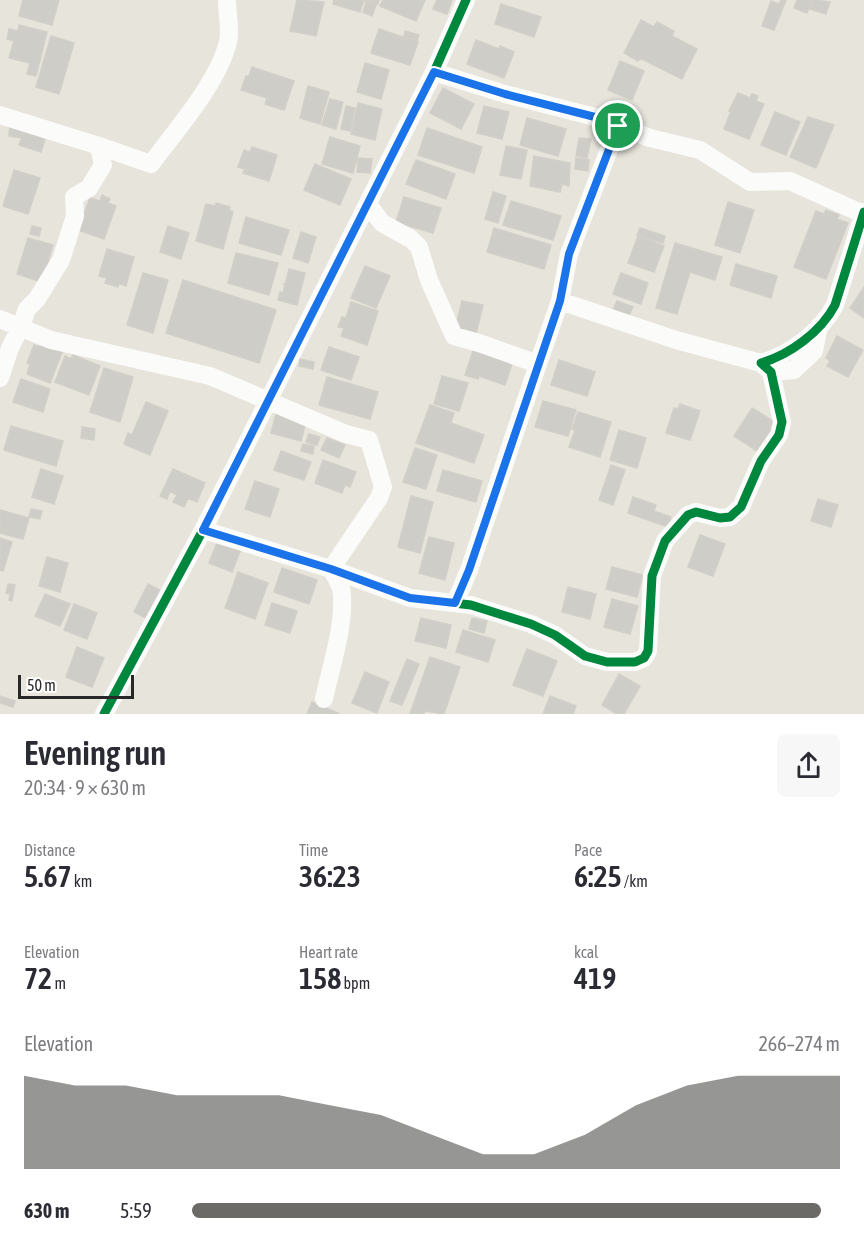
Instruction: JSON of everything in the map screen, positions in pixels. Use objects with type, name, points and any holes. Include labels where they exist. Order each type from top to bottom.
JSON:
[{"type":"street","points":[[0,115],[151,164],[190,113],[219,64],[229,40],[227,0]]},
{"type":"street","points":[[104,714],[203,530],[269,400],[288,358],[434,72],[466,0]]},
{"type":"street","points":[[434,72],[505,94],[595,117],[650,138],[700,150],[750,182],[790,181],[863,213],[835,305],[829,316],[766,368]]},
{"type":"street","points":[[455,603],[477,547],[560,301],[569,254],[618,126]]},
{"type":"street","points":[[0,378],[27,309],[37,299],[61,260],[75,216],[74,197],[89,188],[103,165],[99,146]]},
{"type":"street","points":[[368,204],[382,223],[411,239],[419,248],[429,280],[454,336],[538,364]]},
{"type":"street","points":[[560,301],[766,368]]},
{"type":"street","points":[[0,319],[51,340],[210,376],[346,434],[369,440],[382,487],[379,498],[331,569]]},
{"type":"street","points":[[203,530],[331,569],[410,598],[455,603],[531,624],[555,635],[585,656],[607,662],[635,662],[644,658],[648,651],[652,576],[665,541],[688,514],[696,512],[720,518],[730,517],[741,507],[761,461],[779,435],[782,422],[766,368]]},
{"type":"street","points":[[324,699],[340,623],[342,595],[341,587],[331,569]]},
{"type":"building","points":[[23,0],[59,0],[52,25],[19,16]]},
{"type":"building","points":[[297,0],[324,2],[316,36],[290,31]]},
{"type":"building","points":[[334,0],[364,0],[360,12],[333,4]]},
{"type":"building","points":[[364,0],[379,0],[378,4]]},
{"type":"building","points":[[383,0],[425,0],[416,21],[380,6]]},
{"type":"building","points":[[437,0],[452,0],[447,14],[433,9]]},
{"type":"building","points":[[781,0],[786,0],[774,30],[762,26],[771,1],[779,4]]},
{"type":"building","points":[[797,0],[812,0],[807,13],[794,8]]},
{"type":"building","points":[[813,0],[830,2],[826,14],[810,9]]},
{"type":"building","points":[[366,2],[376,5],[372,16],[363,12]]},
{"type":"building","points":[[501,4],[541,17],[534,37],[495,24]]},
{"type":"building","points":[[641,20],[654,27],[657,22],[674,31],[672,36],[697,49],[682,79],[640,58],[638,61],[624,53]]},
{"type":"building","points":[[19,25],[47,32],[36,76],[27,74],[30,63],[9,58],[14,41],[7,39],[9,29],[18,31]]},
{"type":"building","points":[[379,29],[418,42],[410,65],[371,53]]},
{"type":"building","points":[[405,31],[419,35],[417,40],[404,37]]},
{"type":"building","points":[[51,36],[74,43],[59,94],[36,87]]},
{"type":"building","points":[[476,40],[514,52],[504,78],[467,64]]},
{"type":"building","points":[[620,61],[644,71],[632,100],[608,90]]},
{"type":"building","points":[[365,63],[389,70],[381,99],[357,92]]},
{"type":"building","points":[[252,67],[294,81],[284,110],[265,104],[267,98],[241,90]]},
{"type":"building","points":[[308,86],[329,92],[320,124],[300,118]]},
{"type":"building","points":[[443,88],[474,104],[461,129],[430,113]]},
{"type":"building","points":[[738,93],[750,98],[752,94],[758,96],[756,101],[764,104],[749,139],[724,129],[731,111],[729,111]]},
{"type":"building","points":[[330,99],[343,102],[336,129],[322,125]]},
{"type":"building","points":[[358,103],[382,109],[375,140],[351,134]]},
{"type":"building","points":[[346,106],[355,108],[350,131],[341,129]]},
{"type":"building","points":[[484,106],[509,112],[502,139],[477,133]]},
{"type":"building","points":[[775,112],[800,122],[786,155],[761,145]]},
{"type":"building","points":[[808,117],[834,125],[816,168],[790,157]]},
{"type":"building","points":[[527,118],[566,129],[558,156],[520,145]]},
{"type":"building","points":[[10,125],[23,128],[21,138],[9,136]]},
{"type":"building","points":[[427,128],[482,147],[474,173],[418,155]]},
{"type":"building","points":[[24,132],[45,139],[41,152],[19,145]]},
{"type":"building","points":[[330,137],[360,146],[353,173],[322,164]]},
{"type":"building","points":[[579,138],[591,139],[587,158],[576,156]]},
{"type":"building","points":[[506,146],[527,150],[521,179],[500,175]]},
{"type":"building","points":[[252,147],[277,155],[269,181],[243,173],[245,169],[238,167],[244,150],[250,152]]},
{"type":"building","points":[[534,156],[570,163],[569,186],[562,184],[560,192],[530,186]]},
{"type":"building","points":[[358,158],[372,159],[370,173],[357,172]]},
{"type":"building","points":[[576,158],[589,160],[588,171],[575,169]]},
{"type":"building","points":[[416,160],[455,174],[446,199],[406,184]]},
{"type":"building","points":[[315,164],[351,179],[340,205],[304,190]]},
{"type":"building","points":[[14,170],[40,178],[28,214],[3,206]]},
{"type":"building","points":[[493,192],[506,196],[498,223],[485,219]]},
{"type":"building","points":[[102,195],[110,199],[108,203],[116,206],[104,239],[78,230],[90,198],[100,201]]},
{"type":"building","points":[[404,197],[441,208],[433,233],[396,222]]},
{"type":"building","points":[[511,201],[561,216],[553,240],[503,225]]},
{"type":"building","points":[[728,202],[754,210],[740,253],[715,245]]},
{"type":"building","points":[[216,203],[230,207],[229,210],[233,212],[223,249],[196,241],[206,204],[216,206]]},
{"type":"building","points":[[826,210],[839,215],[837,219],[848,223],[826,279],[794,267],[816,211],[824,214]]},
{"type":"building","points":[[246,217],[289,230],[281,255],[239,243]]},
{"type":"building","points":[[32,226],[41,228],[39,236],[30,234]]},
{"type":"building","points":[[168,226],[189,233],[181,259],[160,252]]},
{"type":"building","points":[[494,228],[551,245],[544,269],[487,252]]},
{"type":"building","points":[[640,228],[665,236],[663,243],[637,235]]},
{"type":"building","points":[[301,232],[316,237],[308,263],[293,258]]},
{"type":"building","points":[[638,236],[664,246],[654,272],[628,263]]},
{"type":"building","points":[[28,238],[53,245],[42,282],[17,274]]},
{"type":"building","points":[[675,243],[722,257],[715,280],[690,272],[677,314],[656,308]]},
{"type":"building","points":[[107,249],[134,257],[126,286],[119,283],[118,287],[105,283],[107,278],[99,276]]},
{"type":"building","points":[[236,253],[278,263],[269,295],[228,283]]},
{"type":"building","points":[[736,264],[777,276],[771,298],[730,285]]},
{"type":"building","points":[[365,266],[390,276],[376,308],[351,298]]},
{"type":"building","points":[[289,269],[305,273],[297,305],[278,300],[280,292],[283,293],[285,286],[283,284],[285,285]]},
{"type":"building","points":[[143,273],[168,280],[153,333],[127,325]]},
{"type":"building","points":[[621,273],[648,283],[641,304],[613,294]]},
{"type":"building","points":[[183,280],[276,310],[259,363],[166,333]]},
{"type":"building","points":[[864,287],[864,318],[850,308]]},
{"type":"building","points":[[462,301],[483,305],[475,338],[454,333]]},
{"type":"building","points":[[617,301],[633,307],[629,315],[613,310]]},
{"type":"building","points":[[351,302],[378,311],[367,345],[341,336],[344,328],[338,327],[342,317],[346,318]]},
{"type":"building","points":[[837,336],[863,350],[848,377],[827,366],[830,361],[826,358]]},
{"type":"building","points":[[41,342],[63,350],[50,383],[27,374],[30,364],[27,363],[34,345],[40,347]]},
{"type":"building","points":[[329,347],[359,357],[351,380],[321,370]]},
{"type":"building","points":[[474,348],[513,361],[505,385],[479,376],[478,379],[465,375]]},
{"type":"building","points":[[73,355],[100,366],[89,395],[55,382],[65,356],[71,359]]},
{"type":"building","points":[[300,359],[314,362],[313,369],[299,366]]},
{"type":"building","points":[[559,360],[595,372],[587,396],[551,385]]},
{"type":"building","points":[[104,368],[133,377],[120,422],[90,412]]},
{"type":"building","points":[[442,376],[468,383],[459,411],[434,404]]},
{"type":"building","points":[[327,377],[378,392],[370,419],[319,405]]},
{"type":"building","points":[[21,379],[50,389],[43,412],[13,402]]},
{"type":"building","points":[[543,401],[576,410],[568,436],[535,427]]},
{"type":"building","points":[[146,402],[168,411],[150,455],[124,444],[128,433],[132,435]]},
{"type":"building","points":[[680,404],[700,411],[690,440],[666,433],[674,408],[678,409]]},
{"type":"building","points":[[430,405],[454,413],[451,423],[484,435],[474,463],[416,443]]},
{"type":"building","points":[[278,407],[306,421],[301,441],[271,433]]},
{"type":"building","points":[[752,408],[776,423],[757,451],[734,436]]},
{"type":"building","points":[[578,412],[611,422],[600,457],[569,447]]},
{"type":"building","points":[[11,426],[63,441],[56,466],[4,450]]},
{"type":"building","points":[[82,427],[95,429],[94,440],[81,438]]},
{"type":"building","points":[[619,430],[646,438],[637,468],[610,460]]},
{"type":"building","points":[[309,434],[320,437],[317,445],[306,442]]},
{"type":"building","points":[[327,438],[345,445],[339,458],[321,450]]},
{"type":"building","points":[[303,444],[314,446],[313,454],[301,451]]},
{"type":"building","points":[[415,448],[437,455],[426,489],[403,482]]},
{"type":"building","points":[[281,451],[311,462],[304,480],[274,470]]},
{"type":"building","points":[[323,460],[356,472],[350,487],[345,485],[342,493],[315,483]]},
{"type":"building","points":[[611,465],[625,470],[613,505],[599,500]]},
{"type":"building","points":[[41,469],[63,476],[54,504],[32,497]]},
{"type":"building","points":[[173,469],[205,483],[197,502],[188,498],[184,507],[173,502],[177,495],[170,491],[167,499],[160,496]]},
{"type":"building","points":[[443,470],[482,481],[476,502],[437,491]]},
{"type":"building","points":[[255,481],[279,489],[270,517],[245,509]]},
{"type":"building","points":[[411,496],[433,502],[420,553],[398,547]]},
{"type":"building","points":[[633,497],[656,505],[654,511],[671,517],[668,527],[628,513]]},
{"type":"building","points":[[818,499],[838,505],[831,527],[811,521]]},
{"type":"building","points":[[31,509],[42,511],[40,519],[29,517]]},
{"type":"building","points":[[0,510],[29,518],[23,539],[0,533]]},
{"type":"building","points":[[700,535],[725,544],[713,576],[688,567]]},
{"type":"building","points":[[429,537],[454,543],[445,580],[419,573]]},
{"type":"building","points":[[0,538],[12,542],[3,571],[0,570]]},
{"type":"building","points":[[218,540],[241,549],[232,572],[209,563]]},
{"type":"building","points":[[47,557],[68,563],[60,592],[39,586]]},
{"type":"building","points":[[612,567],[643,575],[637,597],[606,589]]},
{"type":"building","points":[[282,568],[317,580],[309,604],[274,592]]},
{"type":"building","points":[[238,572],[268,583],[255,619],[225,608]]},
{"type":"building","points":[[8,584],[15,585],[12,601],[9,600],[10,594],[6,593]]},
{"type":"building","points":[[148,584],[160,590],[146,618],[134,612]]},
{"type":"building","points":[[568,587],[596,594],[590,619],[562,612]]},
{"type":"building","points":[[45,594],[70,604],[60,626],[35,616]]},
{"type":"building","points":[[612,599],[638,606],[630,634],[604,627]]},
{"type":"building","points":[[272,603],[297,611],[290,633],[265,625]]},
{"type":"building","points":[[74,604],[97,613],[87,639],[64,630]]},
{"type":"building","points":[[421,618],[451,625],[446,648],[415,641]]},
{"type":"building","points":[[472,618],[487,621],[484,633],[469,629]]},
{"type":"building","points":[[463,630],[495,640],[488,662],[456,652]]},
{"type":"building","points":[[77,647],[104,658],[92,687],[66,677]]},
{"type":"building","points":[[527,649],[557,661],[543,696],[513,685]]},
{"type":"building","points":[[430,657],[460,667],[444,714],[425,711],[424,714],[410,714]]},
{"type":"building","points":[[407,659],[419,664],[402,705],[390,701]]},
{"type":"building","points":[[365,672],[389,682],[377,713],[352,703]]},
{"type":"building","points":[[619,674],[640,686],[624,714],[617,714],[602,705]]},
{"type":"building","points":[[0,696],[15,701],[13,707],[0,703]]},
{"type":"building","points":[[550,696],[576,706],[573,714],[543,714]]},
{"type":"building","points":[[312,702],[340,714],[307,714]]},
{"type":"cycle path","points":[[104,714],[203,530],[434,72],[466,0]]},
{"type":"cycle path","points":[[203,530],[331,569],[410,598],[471,605],[531,624],[555,635],[585,656],[607,662],[635,662],[644,658],[648,651],[652,576],[665,541],[688,515],[696,512],[720,518],[730,517],[741,507],[761,461],[779,435],[782,422],[771,372],[761,363],[803,341],[829,315],[835,305],[864,212]]},
{"type":"route","points":[[434,72],[505,94],[595,117],[618,126],[569,254],[560,301],[469,570],[455,603],[410,598],[331,569],[203,530],[434,72]]}]
